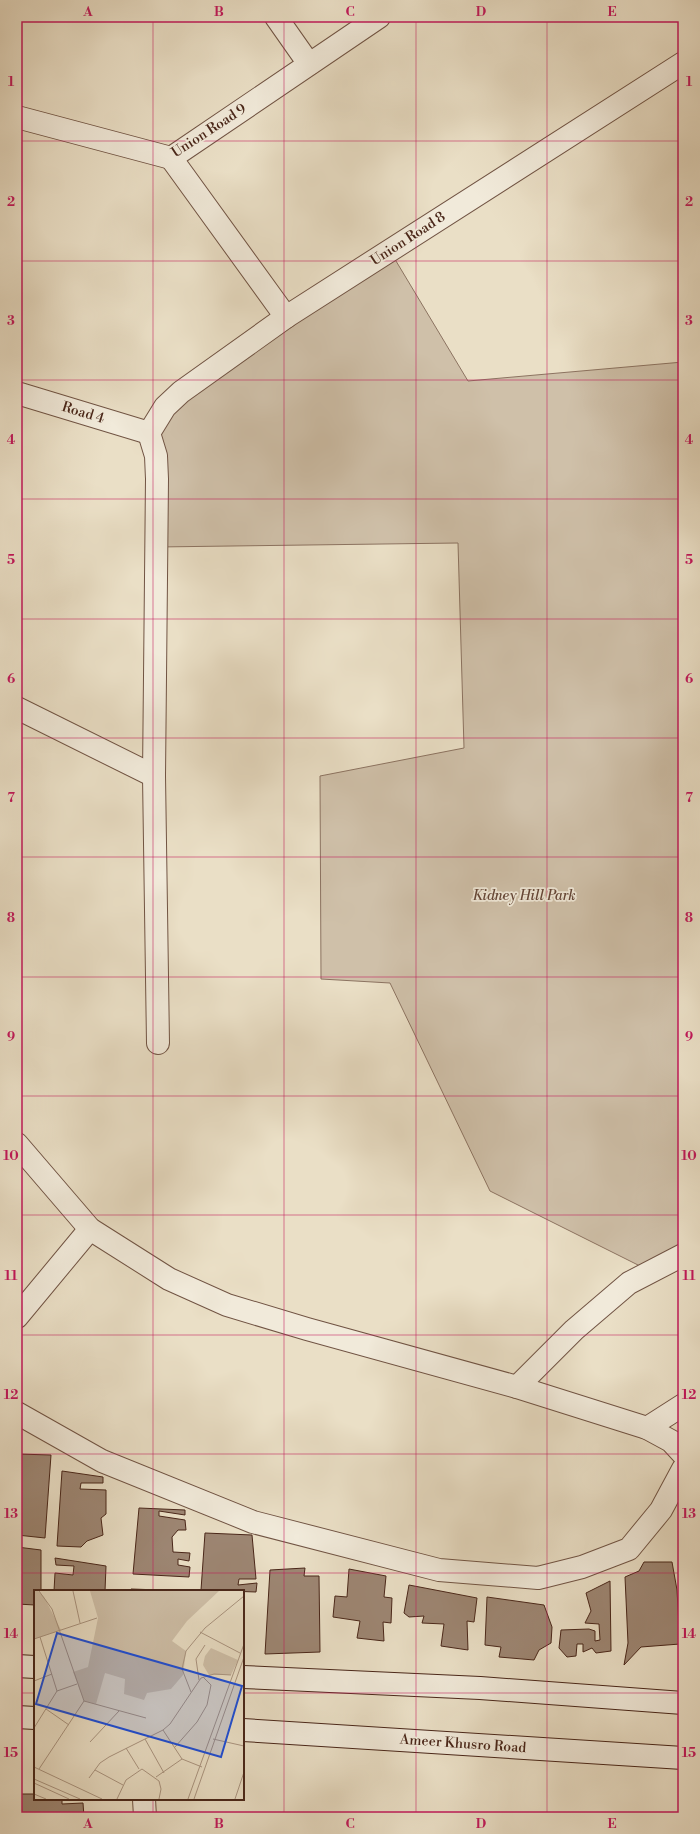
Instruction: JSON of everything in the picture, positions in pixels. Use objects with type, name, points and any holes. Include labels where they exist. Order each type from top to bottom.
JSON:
[{"type":"street","points":[[276,17],[309,64]]},
{"type":"street","name":"Union Road 9","points":[[17,117],[171,158],[379,17]]},
{"type":"street","name":"Union Road 8","points":[[149,433],[165,407],[181,392],[286,317],[683,64]]},
{"type":"street","points":[[171,158],[286,317]]},
{"type":"street","name":"Road 4","points":[[17,393],[149,433]]},
{"type":"street","points":[[149,433],[156,456],[157,479],[154,776],[158,1042]]},
{"type":"street","points":[[17,708],[154,776]]},
{"type":"street","points":[[17,1144],[90,1229],[169,1279],[227,1305],[307,1329],[517,1387],[647,1428],[671,1441],[683,1454]]},
{"type":"street","points":[[17,1317],[90,1229]]},
{"type":"street","points":[[517,1387],[574,1330],[629,1283],[683,1255]]},
{"type":"street","points":[[647,1428],[683,1405]]},
{"type":"street","points":[[17,1413],[102,1461],[253,1522],[439,1570],[538,1578],[582,1567],[629,1550],[661,1510],[683,1469]]},
{"type":"street","points":[[17,1666],[34,1667]]},
{"type":"street","points":[[244,1677],[480,1688],[683,1703]]},
{"type":"street","points":[[17,1717],[34,1718]]},
{"type":"street","name":"Ameer Khusro Road","points":[[244,1730],[683,1758]]},
{"type":"street","points":[[144,1800],[145,1817]]},
{"type":"green space","name":"Kidney Hill Park","points":[[390,251],[468,381],[683,362],[683,1255],[650,1271],[490,1191],[390,983],[321,979],[320,776],[464,748],[458,543],[157,547],[149,433],[192,384]]},
{"type":"building","points":[[17,1454],[51,1455],[45,1538],[17,1535]]},
{"type":"building","points":[[62,1471],[103,1477],[103,1483],[81,1483],[80,1489],[106,1490],[106,1514],[101,1518],[103,1535],[87,1541],[81,1547],[57,1546]]},
{"type":"building","points":[[139,1508],[185,1510],[185,1515],[159,1511],[159,1516],[185,1520],[186,1530],[178,1530],[172,1537],[173,1552],[190,1553],[189,1561],[178,1559],[178,1565],[190,1567],[189,1577],[133,1574]]},
{"type":"building","points":[[205,1533],[252,1535],[256,1579],[239,1579],[238,1585],[257,1583],[256,1592],[244,1592],[244,1590],[201,1590]]},
{"type":"building","points":[[17,1547],[41,1550],[41,1590],[34,1590],[34,1605],[17,1604]]},
{"type":"building","points":[[55,1558],[106,1566],[105,1590],[54,1590],[55,1573],[73,1575],[74,1566],[56,1565]]},
{"type":"building","points":[[644,1562],[672,1562],[677,1590],[680,1644],[641,1647],[624,1665],[628,1643],[625,1577],[639,1571]]},
{"type":"building","points":[[305,1568],[304,1576],[319,1576],[320,1652],[265,1654],[270,1570]]},
{"type":"building","points":[[349,1569],[386,1576],[384,1597],[392,1598],[391,1623],[383,1622],[384,1641],[357,1638],[360,1621],[333,1617],[335,1596],[347,1597]]},
{"type":"building","points":[[610,1581],[611,1651],[596,1653],[592,1648],[583,1652],[583,1644],[577,1644],[576,1656],[567,1657],[559,1648],[561,1630],[589,1629],[595,1631],[595,1641],[600,1640],[599,1624],[585,1623],[591,1611],[586,1593]]},
{"type":"building","points":[[409,1585],[477,1598],[474,1622],[467,1621],[468,1650],[441,1646],[444,1624],[422,1623],[424,1616],[409,1617],[404,1613]]},
{"type":"building","points":[[131,1589],[160,1590],[131,1590]]},
{"type":"building","points":[[487,1597],[544,1605],[552,1627],[551,1643],[539,1650],[534,1660],[499,1657],[501,1647],[485,1645]]},
{"type":"building","points":[[680,1654],[683,1655],[683,1673],[682,1673]]},
{"type":"building","points":[[21,1794],[34,1794],[34,1800],[62,1800],[62,1804],[83,1803],[84,1817],[22,1817]]}]
